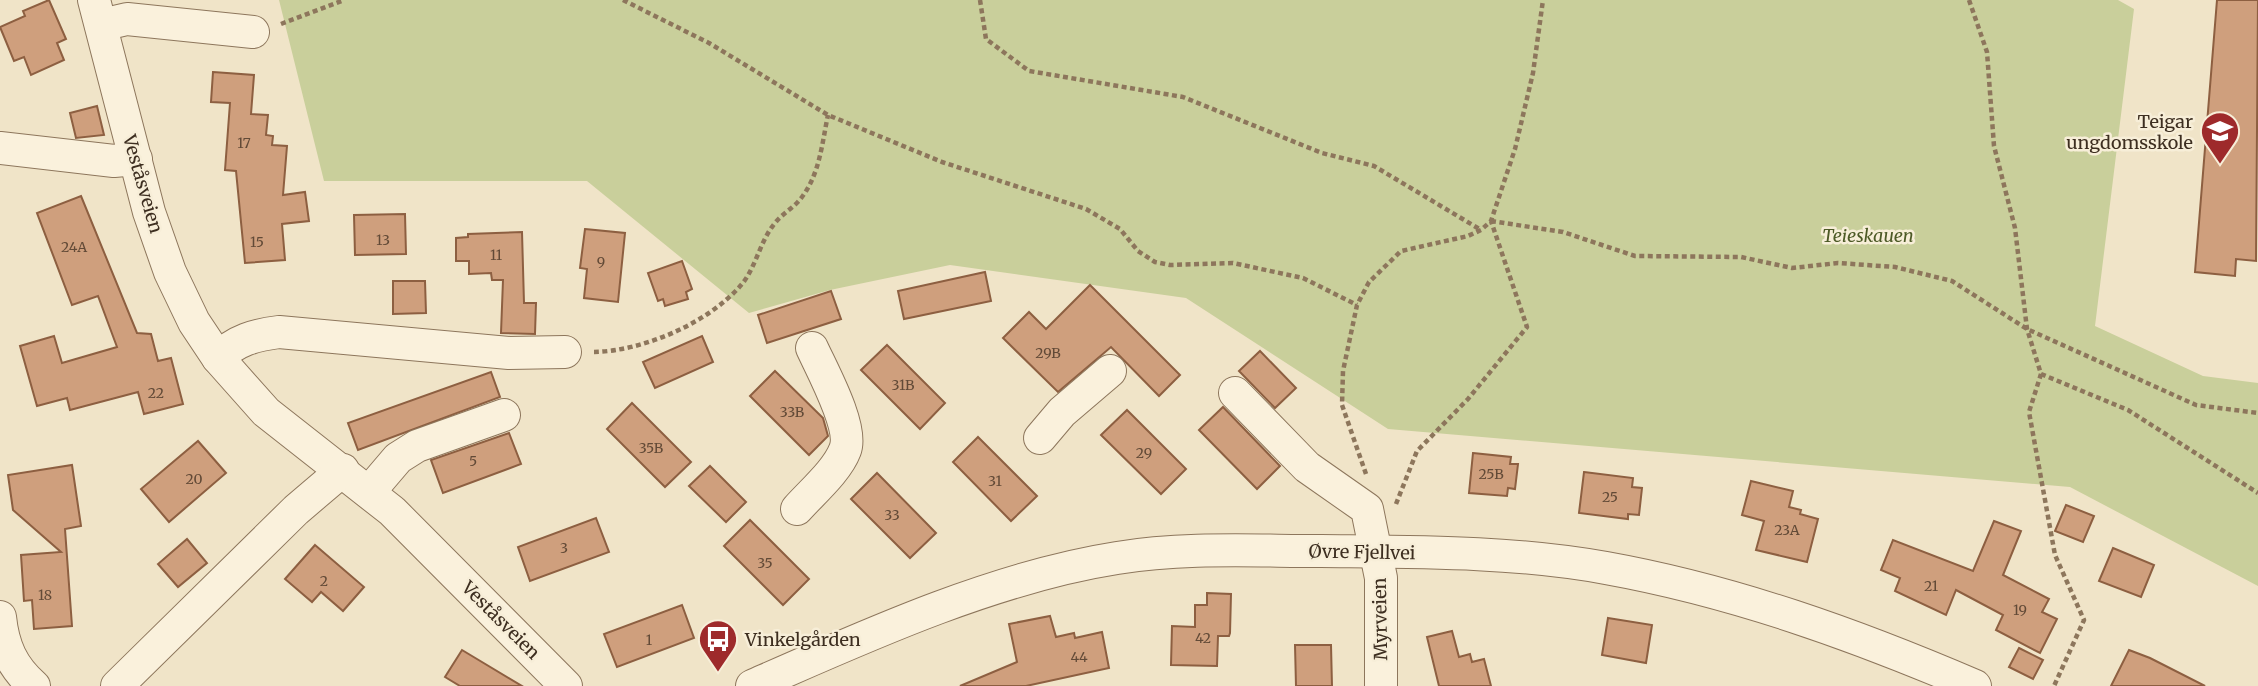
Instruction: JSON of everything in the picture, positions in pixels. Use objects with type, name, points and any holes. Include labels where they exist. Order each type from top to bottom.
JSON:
[{"type":"street","points":[[97,13],[127,19],[253,32]]},
{"type":"street","name":"Veståsveien","points":[[97,13],[170,272],[194,322],[218,358],[266,412],[392,511],[566,686]]},
{"type":"street","points":[[0,148],[103,160],[136,159]]},
{"type":"street","points":[[218,358],[229,347],[253,335],[279,332],[521,353],[565,352]]},
{"type":"street","points":[[797,509],[836,464],[845,450],[848,438],[845,424],[812,348]]},
{"type":"street","points":[[1040,438],[1062,412],[1110,370]]},
{"type":"street","points":[[1235,393],[1307,467],[1367,509]]},
{"type":"street","points":[[369,492],[398,458],[417,446],[504,415]]},
{"type":"street","points":[[117,686],[296,510],[343,470]]},
{"type":"street","name":"Myrveien","points":[[1367,509],[1378,551],[1381,686]]},
{"type":"street","name":"Øvre Fjellvei","points":[[752,686],[948,606],[1013,583],[1093,563],[1149,554],[1214,550],[1378,551],[1531,558],[1604,567],[1683,583],[1845,633],[1975,686]]},
{"type":"street","points":[[0,617],[4,646],[18,673],[34,686]]},
{"type":"path","points":[[253,32],[344,0]]},
{"type":"path","points":[[623,0],[709,44],[828,115],[942,162],[1086,209],[1120,229],[1138,251],[1155,262],[1170,265],[1245,265],[1303,278],[1357,305]]},
{"type":"path","points":[[980,0],[986,40],[1028,71],[1183,97],[1322,153],[1374,166],[1481,230]]},
{"type":"path","points":[[1367,509],[1366,470],[1342,405],[1343,371],[1357,305],[1369,282],[1401,251],[1481,230],[1491,220],[1516,149],[1533,73],[1543,0]]},
{"type":"path","points":[[1969,0],[1987,52],[1994,146],[2015,228],[2027,329],[2041,374],[2029,412],[2054,555],[2084,620],[2054,686]]},
{"type":"path","points":[[565,352],[625,351],[663,337],[722,304],[743,282],[775,223],[802,198],[816,173],[828,115]]},
{"type":"path","points":[[1491,220],[1563,232],[1635,256],[1741,257],[1792,268],[1838,263],[1895,267],[1952,281],[2027,329],[2196,405],[2258,413]]},
{"type":"path","points":[[1378,551],[1417,452],[1468,399],[1527,327],[1491,220]]},
{"type":"path","points":[[2041,374],[2128,410],[2258,493]]},
{"type":"green space","name":"Teieskauen","points":[[279,0],[2118,0],[2134,9],[2095,326],[2203,376],[2258,383],[2258,586],[2070,487],[1388,429],[1186,298],[950,265],[830,290],[749,313],[587,181],[324,181]]},
{"type":"building","points":[[49,0],[66,39],[57,43],[64,60],[31,75],[24,57],[14,61],[0,27],[25,16],[23,11]]},
{"type":"building","name":"Teigar ungdomsskole","points":[[2217,0],[2258,0],[2256,261],[2236,259],[2235,276],[2195,272]]},
{"type":"building","points":[[213,72],[254,75],[251,114],[268,115],[266,135],[273,136],[272,145],[287,146],[283,195],[305,192],[309,221],[282,224],[285,260],[245,263],[236,171],[225,170],[230,103],[211,102]]},
{"type":"building","points":[[97,106],[104,135],[76,138],[70,113]]},
{"type":"building","points":[[81,196],[137,333],[151,334],[158,361],[171,358],[183,404],[144,414],[138,392],[70,410],[67,398],[37,406],[20,346],[54,336],[62,363],[117,347],[98,296],[72,305],[37,213]]},
{"type":"building","points":[[405,214],[406,254],[355,255],[354,215]]},
{"type":"building","points":[[585,229],[625,233],[618,302],[584,298],[587,269],[580,268]]},
{"type":"building","points":[[522,232],[524,303],[536,303],[535,334],[501,333],[503,280],[492,280],[491,273],[469,274],[469,261],[456,261],[456,238],[468,237],[468,234]]},
{"type":"building","points":[[682,261],[692,289],[686,292],[688,299],[665,306],[663,299],[658,301],[648,273]]},
{"type":"building","points":[[985,272],[991,301],[904,319],[898,291]]},
{"type":"building","points":[[393,281],[425,281],[426,313],[393,314]]},
{"type":"building","points":[[1090,285],[1180,375],[1159,396],[1111,347],[1058,392],[1003,338],[1029,312],[1046,329]]},
{"type":"building","points":[[831,291],[841,319],[767,343],[758,315]]},
{"type":"building","points":[[702,336],[713,362],[655,388],[643,362]]},
{"type":"building","points":[[887,345],[945,403],[920,429],[861,370]]},
{"type":"building","points":[[1260,351],[1296,388],[1275,408],[1239,371]]},
{"type":"building","points":[[775,371],[823,418],[828,436],[809,455],[750,396]]},
{"type":"building","points":[[491,372],[500,397],[358,450],[348,423]]},
{"type":"building","points":[[632,403],[691,462],[665,487],[607,429]]},
{"type":"building","points":[[1223,407],[1280,466],[1257,489],[1199,430]]},
{"type":"building","points":[[1127,410],[1186,469],[1161,494],[1101,435]]},
{"type":"building","points":[[509,433],[521,464],[443,493],[431,460]]},
{"type":"building","points":[[978,437],[1037,496],[1011,521],[953,462]]},
{"type":"building","points":[[198,441],[226,473],[169,522],[141,489]]},
{"type":"building","points":[[1473,453],[1511,457],[1510,464],[1518,464],[1515,489],[1508,488],[1507,496],[1469,493]]},
{"type":"building","points":[[72,465],[81,526],[65,529],[72,626],[34,629],[32,600],[24,601],[21,555],[61,552],[13,510],[8,475]]},
{"type":"building","points":[[710,466],[746,502],[726,522],[689,486]]},
{"type":"building","points":[[1584,472],[1633,478],[1632,487],[1642,488],[1639,515],[1628,514],[1628,519],[1579,513]]},
{"type":"building","points":[[877,473],[936,533],[910,558],[851,499]]},
{"type":"building","points":[[1751,481],[1793,491],[1789,507],[1801,510],[1800,514],[1818,519],[1807,562],[1756,550],[1764,521],[1742,515]]},
{"type":"building","points":[[2066,505],[2094,516],[2083,542],[2055,531]]},
{"type":"building","points":[[596,518],[609,552],[530,581],[518,547]]},
{"type":"building","points":[[750,520],[809,579],[783,605],[724,546]]},
{"type":"building","points":[[1994,521],[2021,531],[2003,575],[2049,599],[2042,612],[2057,619],[2040,653],[1996,630],[2003,615],[1956,590],[1946,615],[1895,591],[1900,578],[1881,570],[1893,540],[1973,571]]},
{"type":"building","points":[[187,539],[207,563],[178,587],[158,564]]},
{"type":"building","points":[[315,545],[364,587],[343,611],[321,592],[312,602],[285,579]]},
{"type":"building","points":[[2113,548],[2154,565],[2141,597],[2099,581]]},
{"type":"building","points":[[1207,593],[1231,594],[1230,633],[1229,636],[1218,636],[1217,666],[1171,665],[1172,626],[1195,627],[1195,605],[1207,605]]},
{"type":"building","points":[[682,605],[694,638],[617,667],[604,634]]},
{"type":"building","points":[[1050,616],[1056,637],[1074,633],[1075,638],[1102,632],[1109,668],[1026,686],[960,686],[1017,662],[1009,624]]},
{"type":"building","points":[[1608,618],[1652,625],[1646,663],[1602,655]]},
{"type":"building","points":[[1452,631],[1459,657],[1470,654],[1472,662],[1484,659],[1491,686],[1439,686],[1427,637]]},
{"type":"building","points":[[1295,645],[1331,645],[1332,686],[1296,686]]},
{"type":"building","points":[[2019,648],[2043,660],[2033,679],[2009,667]]},
{"type":"building","points":[[462,650],[522,686],[460,686],[445,677]]},
{"type":"building","points":[[2129,650],[2150,658],[2205,686],[2111,686]]},
{"type":"place","name":"Teigar ungdomsskole","points":[[2220,165]]},
{"type":"place","name":"Vinkelgården","points":[[718,673]]}]
